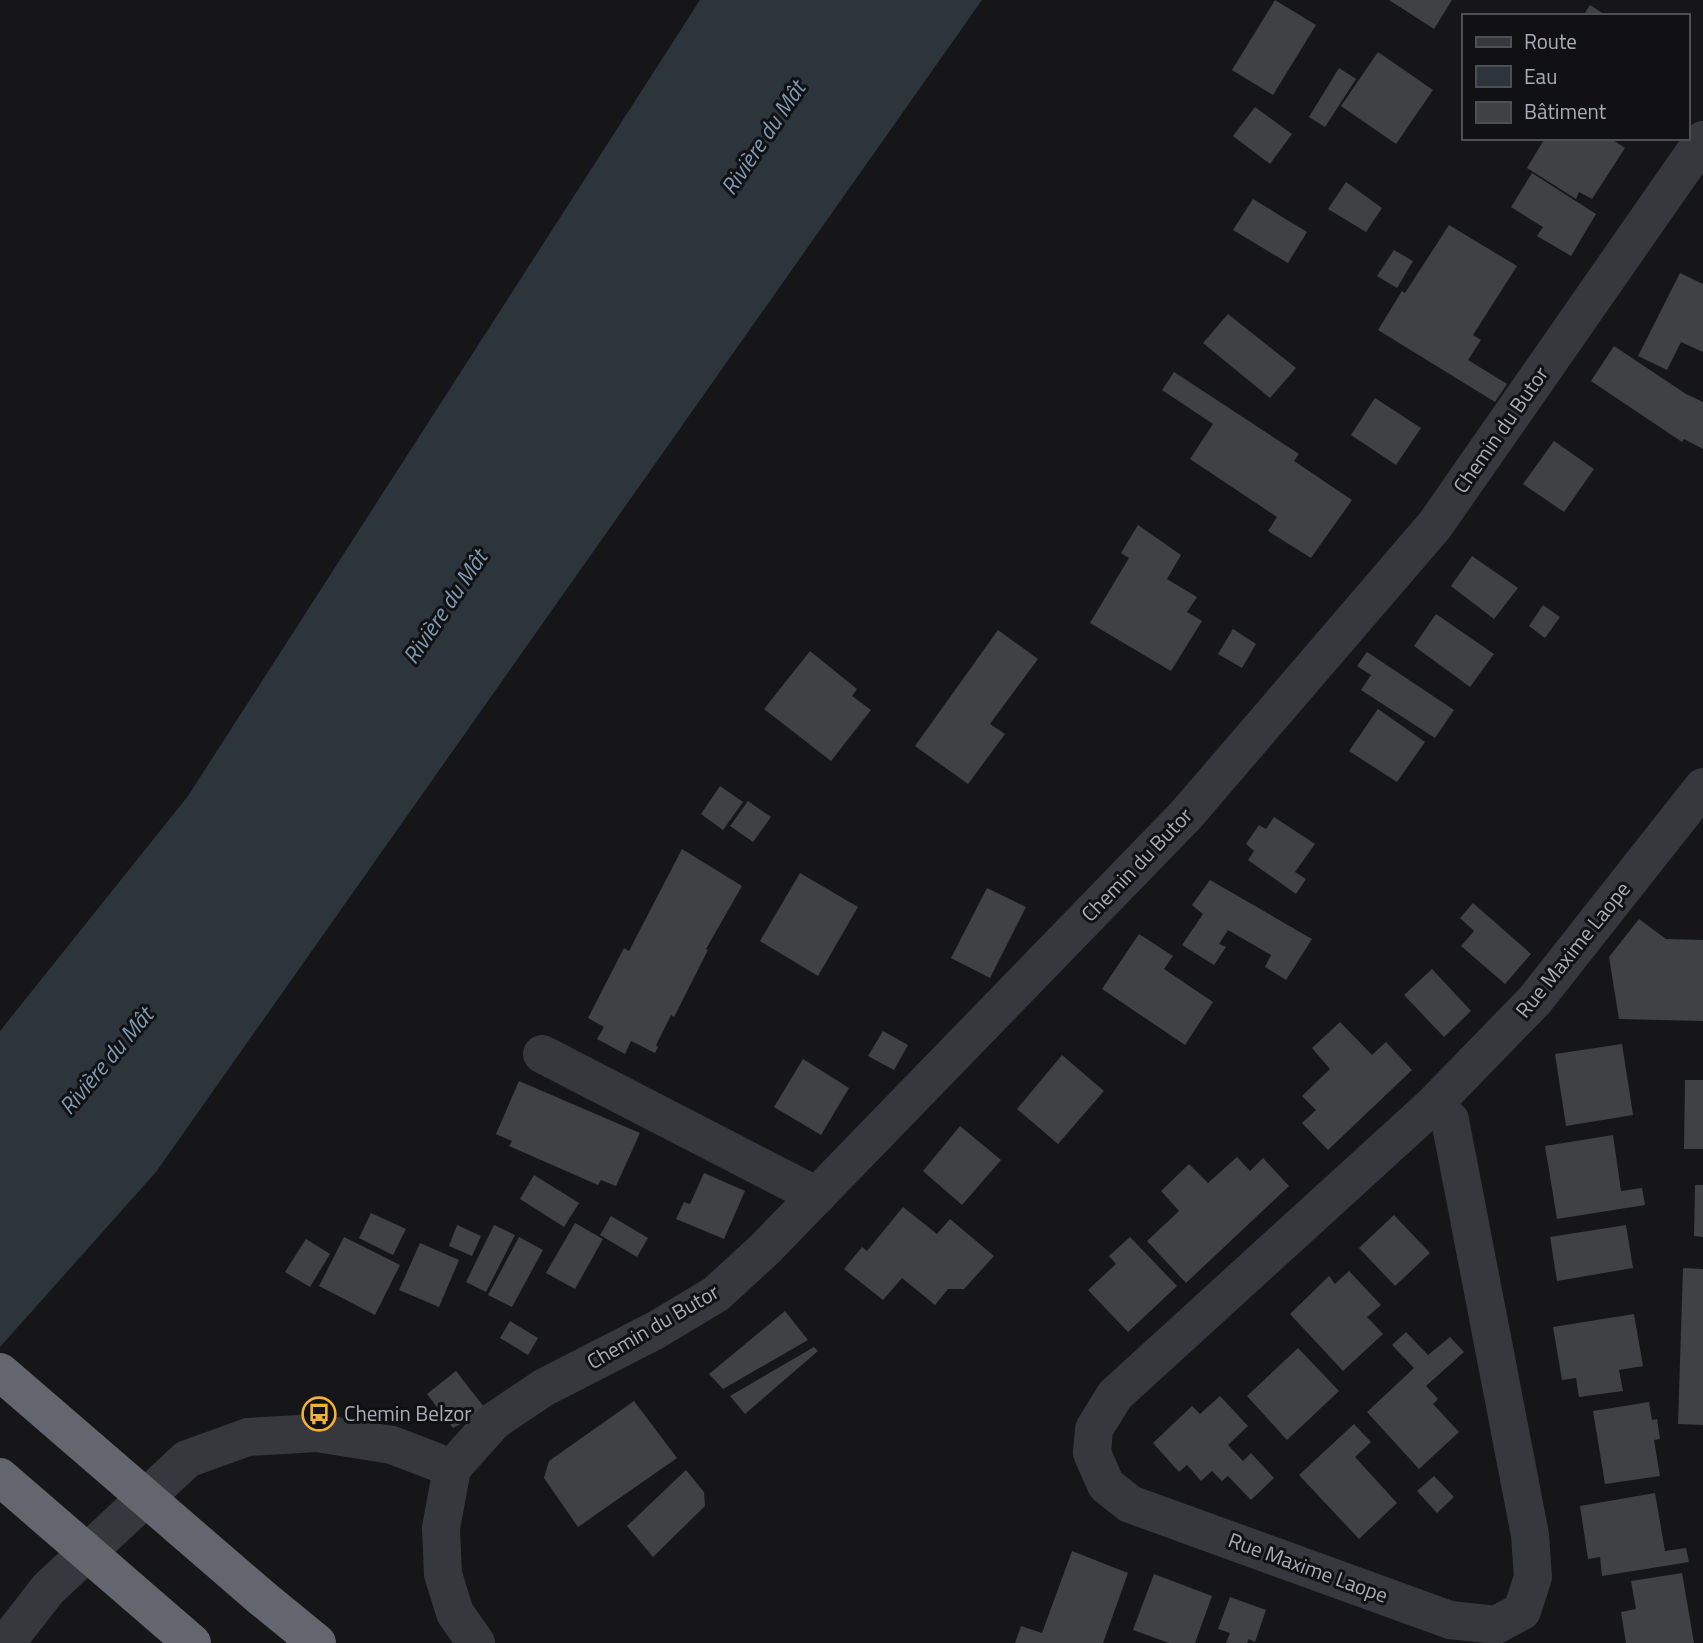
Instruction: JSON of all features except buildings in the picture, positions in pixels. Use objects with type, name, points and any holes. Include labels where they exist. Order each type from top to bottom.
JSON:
[{"type":"highway","points":[[0,1372],[317,1643]]},
{"type":"highway","points":[[0,1477],[192,1643]]},
{"type":"street","name":"Chemin du Butor","points":[[452,1468],[494,1421],[543,1388],[656,1330],[716,1294],[765,1249],[1186,815],[1435,525],[1703,140]]},
{"type":"street","name":"Rue Maxime Laope","points":[[1433,1105],[1450,1120],[1530,1535],[1533,1577],[1522,1611],[1496,1625],[1450,1620],[1130,1504],[1106,1485],[1092,1453],[1094,1429],[1115,1395],[1433,1105],[1535,1000],[1703,787]]},
{"type":"street","points":[[542,1054],[817,1196]]},
{"type":"street","points":[[6,1643],[48,1589],[187,1459],[248,1437],[317,1433],[392,1445],[452,1468],[440,1528],[443,1574],[456,1613],[476,1643]]},
{"type":"water","name":"Rivière du Mât","points":[[700,0],[982,0],[156,1172],[0,1347],[0,1031],[188,796]]},
{"type":"place","name":"Chemin Belzor","points":[[319,1414]]}]
